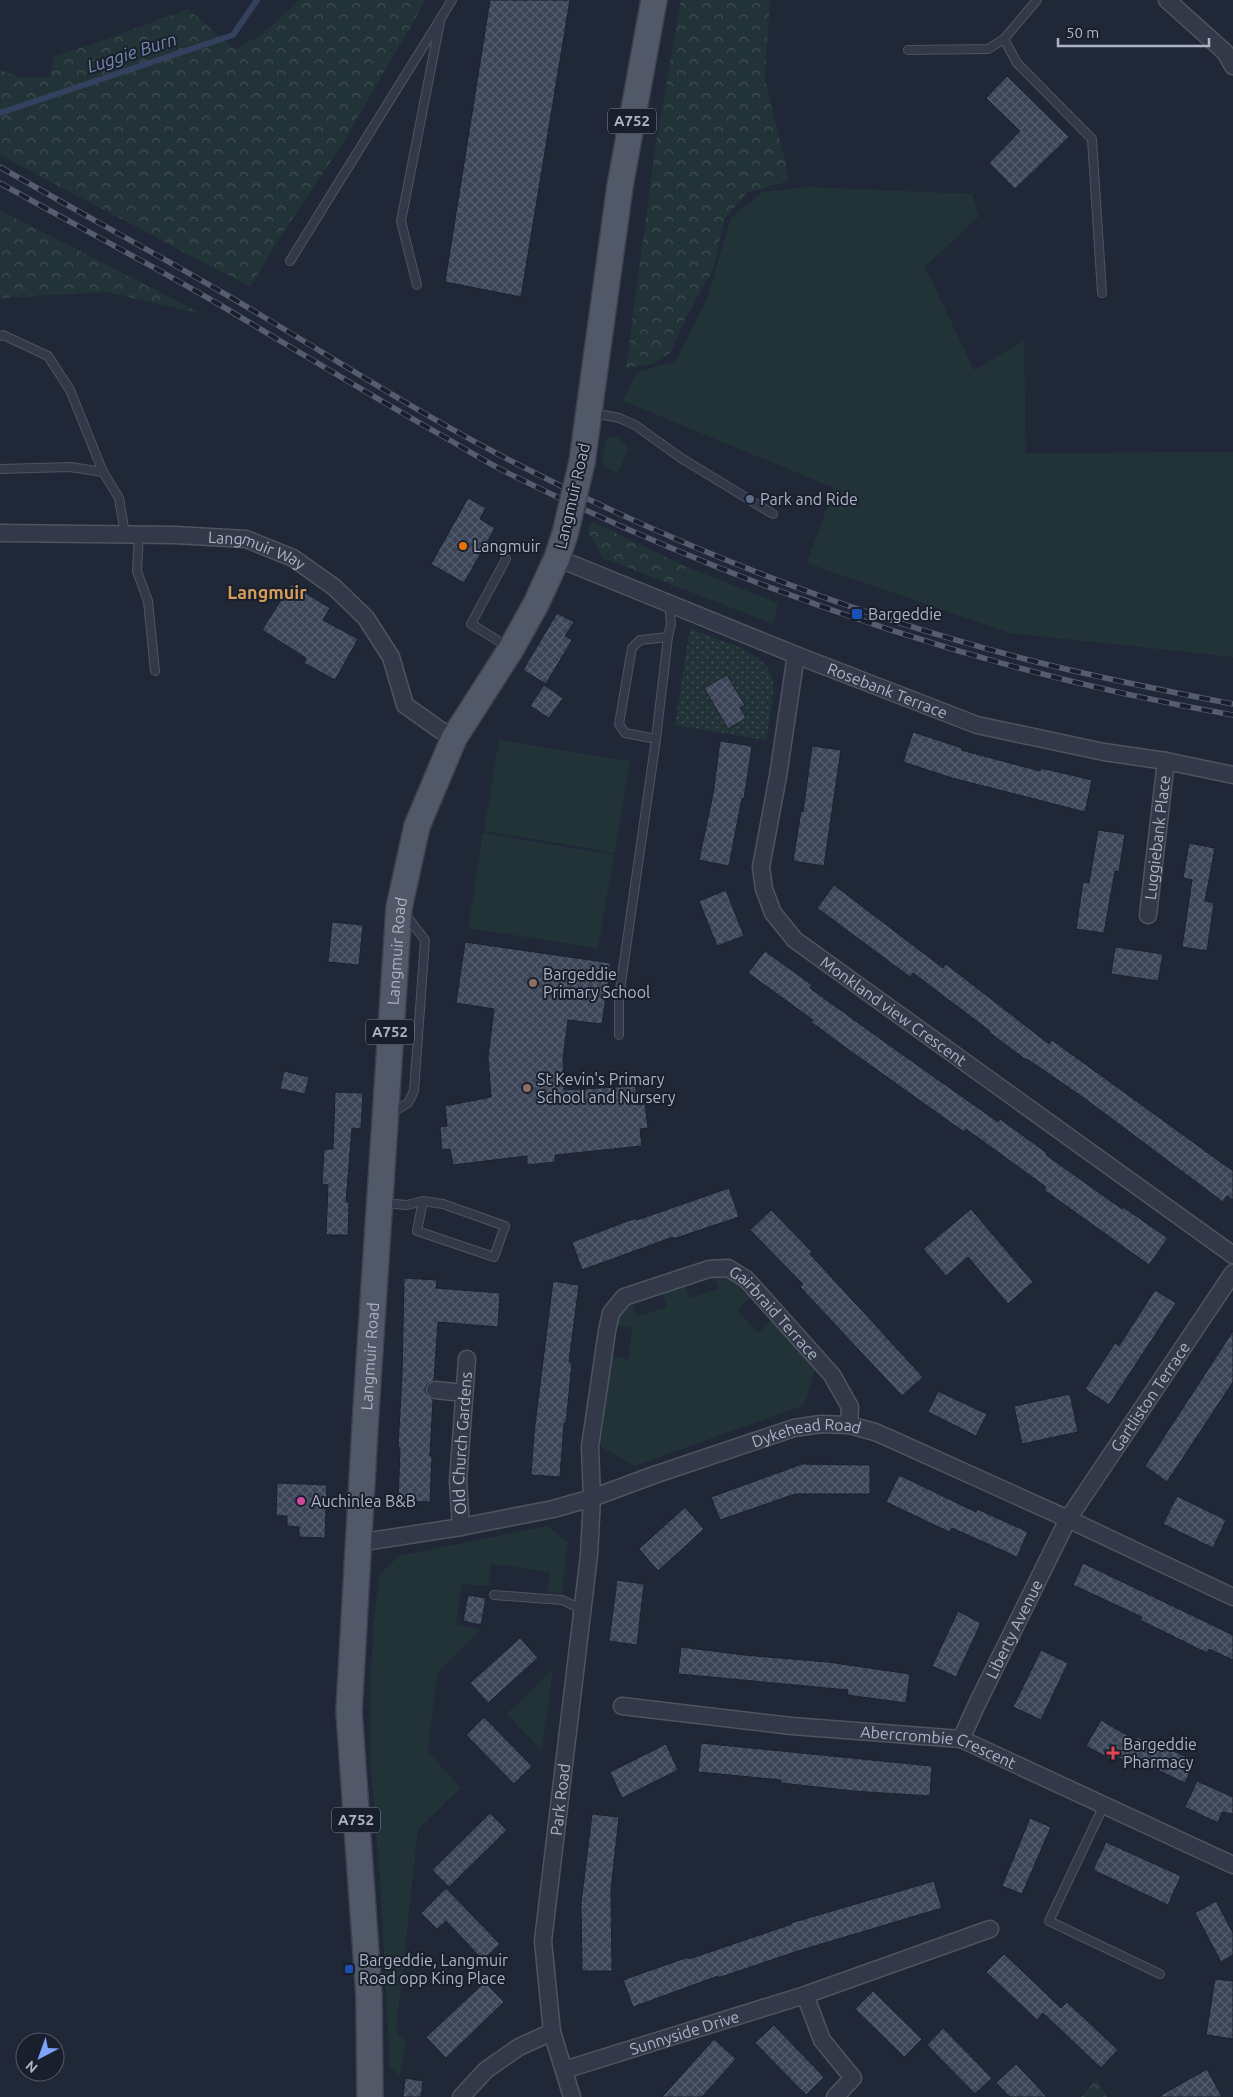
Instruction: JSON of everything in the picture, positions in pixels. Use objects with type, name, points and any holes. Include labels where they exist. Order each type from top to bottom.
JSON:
[{"type":"main road","name":"Langmuir Road","points":[[370,2097],[368,1996],[349,1711],[357,1543],[399,908],[417,826],[454,738],[511,649],[536,604],[557,558],[565,534],[582,462],[620,186],[654,0]]},
{"type":"street","points":[[1167,0],[1225,52],[1233,66]]},
{"type":"street","name":"Langmuir Way","points":[[0,533],[132,534],[246,539],[293,558],[334,588],[366,618],[391,657],[405,705],[454,738]]},
{"type":"street","name":"Rosebank Terrace","points":[[557,558],[977,726],[1104,752],[1166,761],[1233,775]]},
{"type":"street","name":"Monkland view Crescent","points":[[796,655],[778,776],[760,867],[764,889],[773,913],[795,940],[1233,1255]]},
{"type":"street","name":"Luggiebank Place","points":[[1148,915],[1166,761]]},
{"type":"street","name":"Gairbraid Terrace","points":[[592,1498],[590,1447],[606,1331],[612,1313],[624,1297],[709,1269],[728,1268],[746,1279],[832,1375],[850,1407],[849,1425]]},
{"type":"street","name":"Gartliston Terrace","points":[[1068,1519],[1233,1273]]},
{"type":"street","name":"Old Church Gardens","points":[[461,1527],[458,1481],[466,1359]]},
{"type":"street","points":[[435,1390],[464,1392]]},
{"type":"street","name":"Dykehead Road","points":[[357,1543],[461,1527],[553,1509],[592,1498],[794,1428],[821,1424],[849,1425],[875,1432],[1068,1519],[1233,1597]]},
{"type":"street","name":"Park Road","points":[[572,2097],[552,2032],[543,1941],[589,1554],[592,1498]]},
{"type":"street","name":"Liberty Avenue","points":[[961,1739],[1068,1519]]},
{"type":"street","name":"Abercrombie Crescent","points":[[622,1706],[792,1726],[961,1739],[1233,1865]]},
{"type":"street","name":"Sunnyside Drive","points":[[564,2070],[805,1995],[990,1929]]},
{"type":"street","points":[[805,1995],[822,2040],[853,2078],[835,2097]]},
{"type":"street","points":[[461,2097],[486,2070],[519,2046],[552,2032]]},
{"type":"lane","points":[[290,261],[452,0]]},
{"type":"lane","points":[[908,50],[988,49],[1004,39],[1037,0]]},
{"type":"lane","points":[[417,285],[401,221],[441,17]]},
{"type":"lane","points":[[1004,39],[1017,63],[1092,139],[1102,293]]},
{"type":"lane","points":[[0,336],[3,335],[48,356],[70,390],[103,472],[119,498],[132,534],[137,571],[148,602],[155,671]]},
{"type":"lane","points":[[590,412],[619,418],[635,425],[681,458],[773,514]]},
{"type":"lane","points":[[0,469],[70,467],[103,472]]},
{"type":"lane","points":[[506,559],[471,624],[511,649]]},
{"type":"lane","points":[[619,1035],[619,997],[671,624],[669,604]]},
{"type":"lane","points":[[656,739],[624,733],[618,724],[632,648],[640,640],[668,637]]},
{"type":"lane","points":[[379,1202],[406,1204],[423,1201],[443,1204],[505,1226],[494,1257],[417,1231],[423,1201]]},
{"type":"lane","points":[[494,1596],[562,1600],[582,1610]]},
{"type":"lane","points":[[1104,1805],[1049,1921],[1160,1974]]},
{"type":"green space","points":[[299,0],[426,0],[341,146],[282,234],[250,287],[0,155],[0,70],[19,77],[50,77],[54,56],[90,45],[188,9],[234,49],[260,36]]},
{"type":"green space","points":[[681,0],[770,0],[765,81],[785,160],[788,181],[748,192],[724,220],[713,270],[686,317],[671,352],[652,364],[626,368],[655,149]]},
{"type":"green space","points":[[808,187],[972,194],[979,216],[925,267],[974,370],[1024,341],[1026,453],[1233,452],[1233,657],[1009,633],[807,563],[834,488],[623,401],[637,372],[676,361],[707,299],[731,218],[762,192]]},
{"type":"green space","points":[[0,210],[202,314],[107,292],[0,298]]},
{"type":"green space","points":[[611,437],[619,437],[628,449],[618,473],[603,466],[602,463],[605,441]]},
{"type":"green space","points":[[591,521],[685,566],[683,589],[603,558],[588,532]]},
{"type":"green space","points":[[685,566],[778,603],[773,624],[683,589]]},
{"type":"green space","points":[[690,629],[740,648],[763,663],[770,672],[773,683],[773,696],[766,740],[675,725]]},
{"type":"green space","points":[[499,740],[630,761],[615,853],[484,831]]},
{"type":"green space","points":[[483,833],[614,855],[598,948],[468,928]]},
{"type":"green space","points":[[725,1271],[751,1297],[737,1310],[758,1333],[772,1320],[815,1370],[804,1405],[635,1466],[601,1447],[610,1356],[628,1359],[632,1328],[614,1325],[631,1301],[637,1316],[667,1307],[662,1289],[683,1282],[689,1298],[719,1289],[712,1272]]},
{"type":"green space","points":[[547,1526],[568,1542],[562,1594],[547,1592],[550,1572],[491,1564],[488,1586],[462,1584],[456,1624],[480,1630],[437,1673],[428,1752],[461,1788],[418,1829],[396,2032],[406,2043],[400,2075],[390,2068],[380,1879],[371,1770],[370,1684],[375,1607],[380,1574],[399,1556]]},
{"type":"green space","points":[[553,1669],[542,1751],[507,1714]]},
{"type":"green space","points":[[1097,2079],[1107,2097],[1081,2097]]},
{"type":"building","points":[[490,0],[570,0],[521,297],[445,282]]},
{"type":"building","points":[[1007,76],[1069,137],[1015,189],[989,163],[1020,131],[986,98]]},
{"type":"building","name":"Langmuir","points":[[468,498],[486,508],[480,519],[495,528],[464,583],[431,564]]},
{"type":"building","points":[[291,584],[330,608],[323,620],[358,639],[335,680],[304,663],[306,658],[262,630]]},
{"type":"building","points":[[557,613],[574,622],[565,636],[572,640],[546,684],[523,670]]},
{"type":"building","points":[[727,675],[745,705],[740,708],[746,718],[728,729],[704,688]]},
{"type":"building","points":[[544,685],[563,698],[549,718],[530,706]]},
{"type":"building","points":[[913,732],[962,748],[961,750],[1040,771],[1041,768],[1092,780],[1085,812],[952,778],[903,762]]},
{"type":"building","points":[[720,741],[752,746],[744,799],[742,798],[729,866],[699,860],[713,794]]},
{"type":"building","points":[[812,746],[841,750],[824,866],[793,861],[801,811],[803,812]]},
{"type":"building","points":[[1098,830],[1125,834],[1119,872],[1115,871],[1104,933],[1076,929],[1083,882],[1089,883]]},
{"type":"building","points":[[1189,843],[1215,848],[1205,901],[1214,903],[1207,951],[1182,947],[1192,880],[1183,878]]},
{"type":"building","points":[[834,885],[943,968],[946,964],[1049,1044],[1052,1040],[1233,1171],[1233,1200],[1227,1196],[1223,1202],[1084,1098],[1026,1060],[913,973],[910,977],[817,908]]},
{"type":"building","points":[[726,890],[744,936],[717,946],[699,901]]},
{"type":"building","points":[[332,922],[363,925],[359,965],[328,962]]},
{"type":"building","name":"St Kevin's Primary School and Nursery","points":[[465,942],[611,963],[602,1024],[568,1020],[563,1059],[564,1090],[636,1086],[637,1104],[645,1104],[648,1128],[640,1129],[642,1146],[555,1155],[555,1162],[527,1165],[527,1156],[453,1165],[450,1149],[442,1150],[440,1127],[447,1126],[445,1106],[491,1097],[488,1057],[494,1009],[456,1003]]},
{"type":"building","points":[[1115,947],[1163,954],[1158,981],[1111,974]]},
{"type":"building","points":[[765,951],[812,985],[810,988],[882,1040],[998,1122],[1000,1119],[1047,1153],[1046,1155],[1122,1209],[1123,1207],[1168,1238],[1149,1265],[1044,1190],[1046,1187],[966,1129],[964,1132],[849,1050],[811,1022],[813,1020],[748,973]]},
{"type":"building","points":[[284,1071],[309,1077],[305,1094],[280,1089]]},
{"type":"building","points":[[335,1092],[363,1093],[361,1129],[352,1128],[346,1202],[349,1202],[348,1235],[326,1235],[328,1185],[322,1184],[324,1149],[333,1149]]},
{"type":"building","points":[[729,1188],[739,1217],[673,1239],[673,1237],[582,1270],[572,1242],[636,1218],[637,1220]]},
{"type":"building","points":[[971,1209],[1033,1282],[1008,1304],[968,1257],[946,1276],[923,1249]]},
{"type":"building","points":[[771,1210],[812,1252],[810,1254],[923,1377],[902,1396],[800,1287],[803,1284],[750,1230]]},
{"type":"building","points":[[404,1278],[437,1280],[436,1288],[500,1293],[498,1327],[438,1322],[434,1380],[427,1384],[425,1389],[426,1394],[433,1400],[430,1502],[398,1501]]},
{"type":"building","points":[[553,1281],[579,1285],[569,1362],[572,1363],[566,1423],[564,1423],[560,1477],[531,1475],[534,1433]]},
{"type":"building","points":[[1155,1290],[1176,1303],[1109,1405],[1085,1389],[1115,1343],[1119,1346]]},
{"type":"building","points":[[1233,1331],[1233,1382],[1167,1482],[1145,1466]]},
{"type":"building","points":[[938,1391],[987,1414],[976,1436],[928,1412]]},
{"type":"building","points":[[1070,1394],[1078,1432],[1022,1444],[1014,1406]]},
{"type":"building","points":[[802,1464],[870,1465],[870,1494],[795,1494],[720,1520],[711,1497]]},
{"type":"building","points":[[899,1475],[976,1512],[977,1509],[1028,1532],[1017,1557],[952,1528],[949,1532],[886,1502]]},
{"type":"building","name":"Auchinlea B&B","points":[[277,1483],[327,1485],[325,1538],[299,1537],[299,1527],[287,1526],[287,1516],[276,1516]]},
{"type":"building","points":[[1177,1496],[1226,1520],[1213,1548],[1163,1524]]},
{"type":"building","points":[[685,1507],[704,1529],[658,1571],[639,1549]]},
{"type":"building","points":[[1083,1563],[1233,1635],[1233,1660],[1209,1649],[1207,1653],[1140,1620],[1142,1617],[1073,1585]]},
{"type":"building","points":[[617,1580],[644,1584],[637,1645],[609,1641]]},
{"type":"building","points":[[468,1595],[486,1598],[481,1625],[463,1621]]},
{"type":"building","points":[[958,1611],[981,1623],[956,1677],[932,1666]]},
{"type":"building","points":[[520,1638],[538,1658],[488,1703],[470,1683]]},
{"type":"building","points":[[681,1647],[744,1655],[828,1662],[910,1674],[906,1703],[847,1695],[848,1690],[678,1674]]},
{"type":"building","points":[[1041,1650],[1068,1663],[1041,1720],[1013,1707]]},
{"type":"building","points":[[484,1717],[532,1766],[514,1784],[466,1735]]},
{"type":"building","points":[[1101,1720],[1135,1740],[1137,1737],[1195,1761],[1185,1783],[1149,1766],[1146,1771],[1113,1755],[1110,1759],[1086,1746]]},
{"type":"building","points":[[701,1743],[932,1766],[930,1796],[853,1791],[781,1783],[781,1780],[698,1772]]},
{"type":"building","points":[[666,1744],[678,1770],[622,1798],[610,1772]]},
{"type":"building","points":[[1197,1781],[1233,1797],[1233,1814],[1222,1812],[1218,1823],[1185,1807]]},
{"type":"building","points":[[490,1813],[507,1830],[449,1887],[432,1870]]},
{"type":"building","points":[[592,1814],[619,1817],[611,1890],[612,1971],[582,1971],[581,1903]]},
{"type":"building","points":[[1030,1818],[1051,1827],[1022,1894],[1002,1886]]},
{"type":"building","points":[[1106,1842],[1181,1876],[1168,1905],[1093,1870]]},
{"type":"building","points":[[934,1881],[942,1908],[798,1951],[718,1978],[718,1976],[633,2007],[623,1980],[791,1923]]},
{"type":"building","points":[[446,1888],[500,1944],[483,1960],[446,1921],[437,1929],[421,1913]]},
{"type":"building","points":[[1216,1901],[1233,1933],[1233,1955],[1221,1962],[1195,1913]]},
{"type":"building","points":[[1004,1954],[1061,2008],[1067,2002],[1118,2050],[1101,2068],[1043,2013],[1037,2020],[986,1972]]},
{"type":"building","points":[[1215,1979],[1233,1981],[1233,2039],[1206,2035]]},
{"type":"building","points":[[485,1982],[504,2002],[446,2058],[426,2037]]},
{"type":"building","points":[[873,1991],[922,2039],[904,2057],[855,2009]]},
{"type":"building","points":[[774,2025],[824,2077],[806,2095],[755,2043]]},
{"type":"building","points":[[943,2028],[992,2078],[975,2094],[927,2045]]},
{"type":"building","points":[[714,2039],[736,2059],[702,2097],[662,2097]]},
{"type":"building","points":[[1016,2064],[1047,2097],[1010,2097],[996,2083]]},
{"type":"building","points":[[1207,2069],[1222,2097],[1158,2097]]},
{"type":"building","points":[[405,2078],[423,2081],[421,2097],[403,2097]]},
{"type":"waterway","name":"Luggie Burn","points":[[0,113],[233,35],[257,0]]},
{"type":"railway","points":[[0,167],[225,294],[444,425],[519,465],[643,525],[771,578],[901,623],[1058,667],[1233,704]]},
{"type":"railway","points":[[0,183],[193,289],[362,390],[497,467],[600,517],[687,555],[775,590],[955,650],[1047,675],[1140,697],[1233,715]]},
{"type":"place","name":"Park and Ride","points":[[750,499]]},
{"type":"place","name":"Langmuir","points":[[463,546]]},
{"type":"place","name":"Bargeddie","points":[[857,614]]},
{"type":"place","name":"Bargeddie Primary School","points":[[533,983]]},
{"type":"place","name":"St Kevin's Primary School and Nursery","points":[[527,1088]]},
{"type":"place","name":"Auchinlea B&B","points":[[301,1501]]},
{"type":"place","name":"Bargeddie Pharmacy","points":[[1113,1753]]},
{"type":"place","name":"Bargeddie, Langmuir Road opp King Place","points":[[349,1969]]},
{"type":"district","name":"Langmuir","points":[[267,593]]}]
